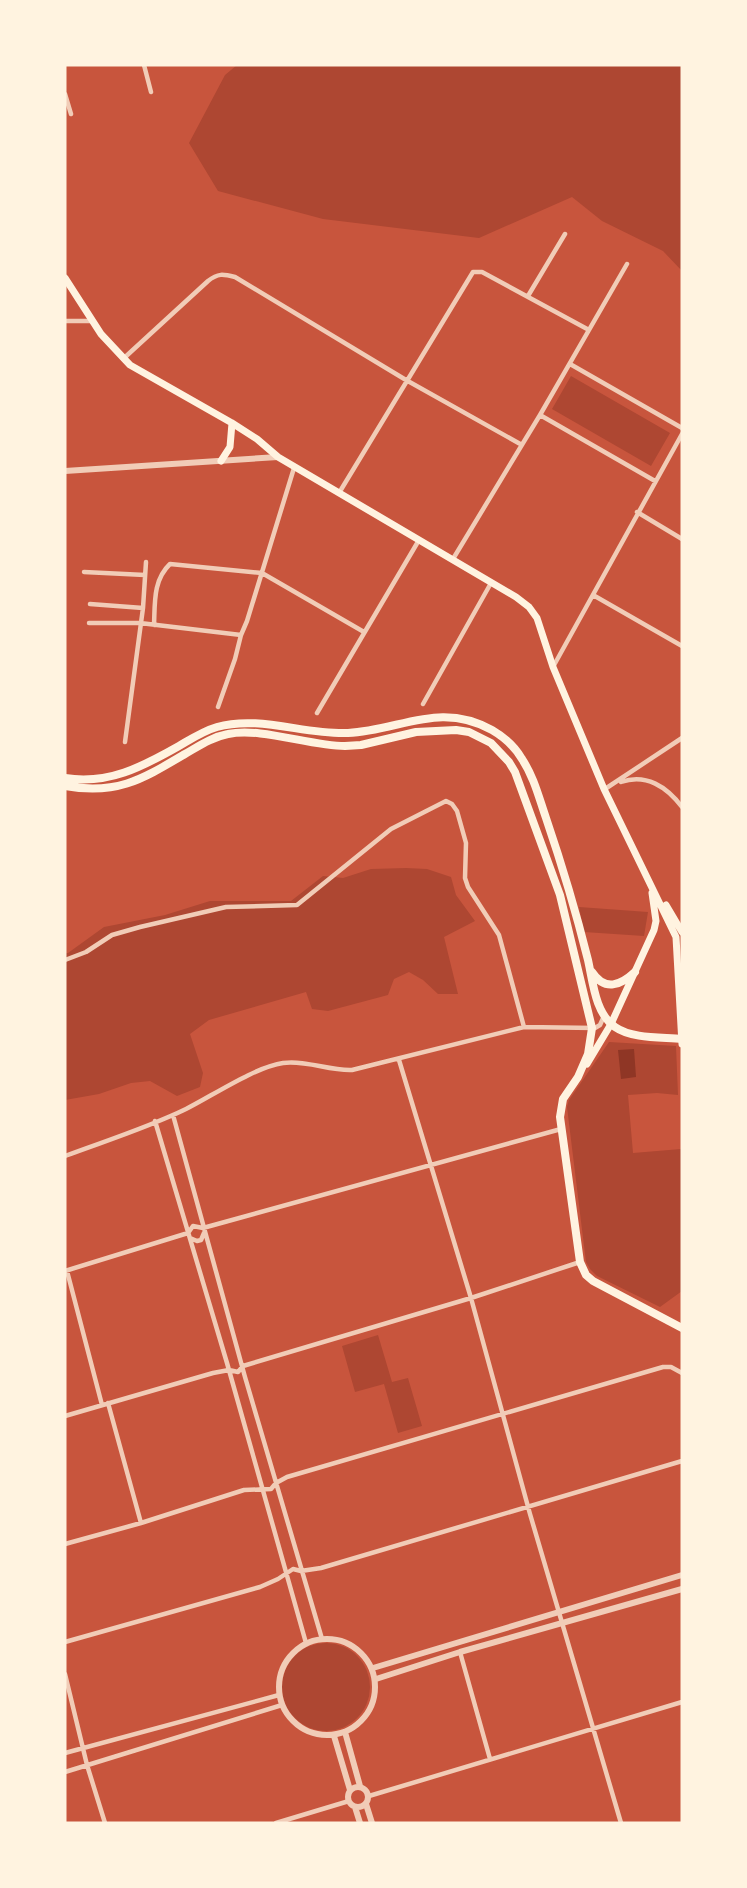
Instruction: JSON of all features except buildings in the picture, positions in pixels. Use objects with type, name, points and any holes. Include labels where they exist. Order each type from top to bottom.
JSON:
[{"type":"main road","points":[[65,278],[92,321],[123,359],[142,374],[232,423],[278,457],[453,559],[523,602],[534,612],[553,667],[604,789],[670,922],[677,945],[682,1040],[627,1032],[611,1024],[604,1015],[569,886],[531,775],[515,749],[481,724],[441,716],[349,733],[229,724],[210,729],[127,773],[95,780],[65,778]]},
{"type":"main road","points":[[221,461],[230,447],[232,423]]},
{"type":"main road","points":[[65,786],[96,790],[130,783],[204,743],[236,732],[332,746],[360,745],[416,732],[444,729],[482,738],[500,751],[509,762],[522,788],[561,895],[593,1028],[589,1054],[578,1077]]},
{"type":"main road","points":[[649,882],[682,932]]},
{"type":"main road","points":[[649,882],[656,921],[611,1024],[563,1099],[561,1129],[580,1262],[586,1275],[682,1328]]},
{"type":"main road","points":[[589,964],[598,980],[611,986],[622,983],[635,972]]},
{"type":"street","points":[[144,65],[151,92]]},
{"type":"street","points":[[65,94],[71,114]]},
{"type":"street","points":[[527,296],[565,234]]},
{"type":"street","points":[[453,559],[627,264]]},
{"type":"street","points":[[339,493],[473,272],[482,272],[589,330]]},
{"type":"street","points":[[123,359],[217,274],[235,277],[522,445]]},
{"type":"street","points":[[65,321],[92,321]]},
{"type":"street","points":[[570,363],[682,428]]},
{"type":"street","points":[[540,415],[655,481]]},
{"type":"street","points":[[553,667],[682,434]]},
{"type":"street","points":[[65,471],[278,457]]},
{"type":"street","points":[[218,707],[295,467]]},
{"type":"street","points":[[637,512],[682,539]]},
{"type":"street","points":[[317,713],[419,540]]},
{"type":"street","points":[[125,742],[143,608],[146,562]]},
{"type":"street","points":[[154,625],[155,594],[160,573],[170,564],[262,573],[364,632]]},
{"type":"street","points":[[84,572],[145,575]]},
{"type":"street","points":[[423,704],[491,583]]},
{"type":"street","points":[[593,595],[682,646]]},
{"type":"street","points":[[90,604],[143,608]]},
{"type":"street","points":[[89,623],[140,623],[241,635]]},
{"type":"street","points":[[604,789],[682,738]]},
{"type":"street","points":[[604,789],[632,778],[655,783],[671,793],[682,807]]},
{"type":"street","points":[[65,960],[86,952],[112,935],[140,927],[226,907],[297,905],[391,829],[415,819],[439,803],[446,802],[452,804],[457,811],[466,843],[465,877],[468,887],[499,935],[524,1027]]},
{"type":"street","points":[[65,1156],[173,1115],[282,1063],[312,1065],[337,1071],[399,1060],[524,1027],[593,1028],[600,1025],[604,1015]]},
{"type":"street","points":[[399,1060],[471,1298],[621,1823]]},
{"type":"street","points":[[173,1115],[322,1639]]},
{"type":"street","points":[[155,1121],[228,1363],[306,1643]]},
{"type":"street","points":[[102,1405],[66,1271],[189,1235],[193,1226],[204,1230],[561,1129]]},
{"type":"street","points":[[189,1235],[193,1240],[201,1240],[204,1230]]},
{"type":"street","points":[[228,1363],[234,1358],[242,1363],[471,1298],[580,1262]]},
{"type":"street","points":[[65,1407],[66,1416],[229,1370],[238,1372],[242,1363]]},
{"type":"street","points":[[65,1544],[244,1490],[271,1489],[287,1477],[663,1367],[671,1367],[682,1373]]},
{"type":"street","points":[[108,1403],[141,1523]]},
{"type":"street","points":[[65,1642],[260,1587],[293,1569],[302,1574],[682,1461]]},
{"type":"street","points":[[260,1479],[265,1474],[274,1476]]},
{"type":"street","points":[[289,1582],[299,1584],[302,1574]]},
{"type":"street","points":[[373,1668],[682,1575]]},
{"type":"street","points":[[376,1679],[460,1652],[682,1589]]},
{"type":"street","points":[[322,1639],[347,1642],[358,1649],[373,1668],[376,1679],[376,1693],[369,1711],[358,1723],[334,1736],[312,1732],[296,1723],[282,1705],[279,1695],[283,1666],[292,1653],[306,1643],[322,1639]]},
{"type":"street","points":[[460,1652],[490,1759]]},
{"type":"street","points":[[65,1674],[87,1765],[105,1823]]},
{"type":"street","points":[[65,1753],[279,1695]]},
{"type":"street","points":[[369,1796],[682,1702]]},
{"type":"street","points":[[65,1772],[282,1705]]},
{"type":"street","points":[[345,1732],[360,1786]]},
{"type":"street","points":[[334,1736],[350,1790],[349,1801]]},
{"type":"street","points":[[350,1790],[360,1786],[365,1788],[369,1796],[366,1804],[372,1823]]},
{"type":"street","points":[[349,1801],[355,1807],[360,1823]]},
{"type":"street","points":[[276,1823],[349,1801]]},
{"type":"street","points":[[355,1807],[366,1804]]},
{"type":"shaded area","points":[[237,65],[682,65],[682,271],[663,251],[602,221],[572,197],[479,238],[323,219],[218,191],[189,143],[225,75]]},
{"type":"shaded area","points":[[571,376],[670,433],[651,466],[552,409]]},
{"type":"shaded area","points":[[371,869],[427,869],[451,877],[456,895],[475,921],[444,937],[458,994],[438,994],[409,972],[394,979],[388,995],[328,1011],[312,1009],[306,992],[209,1020],[190,1034],[203,1073],[200,1087],[177,1096],[150,1081],[131,1083],[99,1094],[65,1100],[65,953],[104,927],[165,915],[210,901],[291,901],[323,876],[343,878]]},
{"type":"shaded area","points":[[579,907],[648,912],[644,936],[584,932]]},
{"type":"shaded area","points":[[609,1042],[676,1046],[678,1095],[628,1095],[633,1153],[681,1149],[682,1291],[660,1307],[597,1276],[586,1262],[567,1107],[569,1100]]},
{"type":"shaded area","points":[[634,1049],[636,1077],[621,1079],[618,1050]]},
{"type":"shaded area","points":[[378,1335],[392,1382],[408,1378],[422,1426],[398,1433],[384,1384],[355,1392],[342,1346]]},
{"type":"shaded area","points":[[326,1643],[343,1647],[357,1656],[366,1670],[370,1687],[366,1704],[357,1718],[343,1727],[326,1731],[309,1727],[295,1718],[286,1704],[282,1687],[286,1670],[295,1656],[309,1647]]}]
